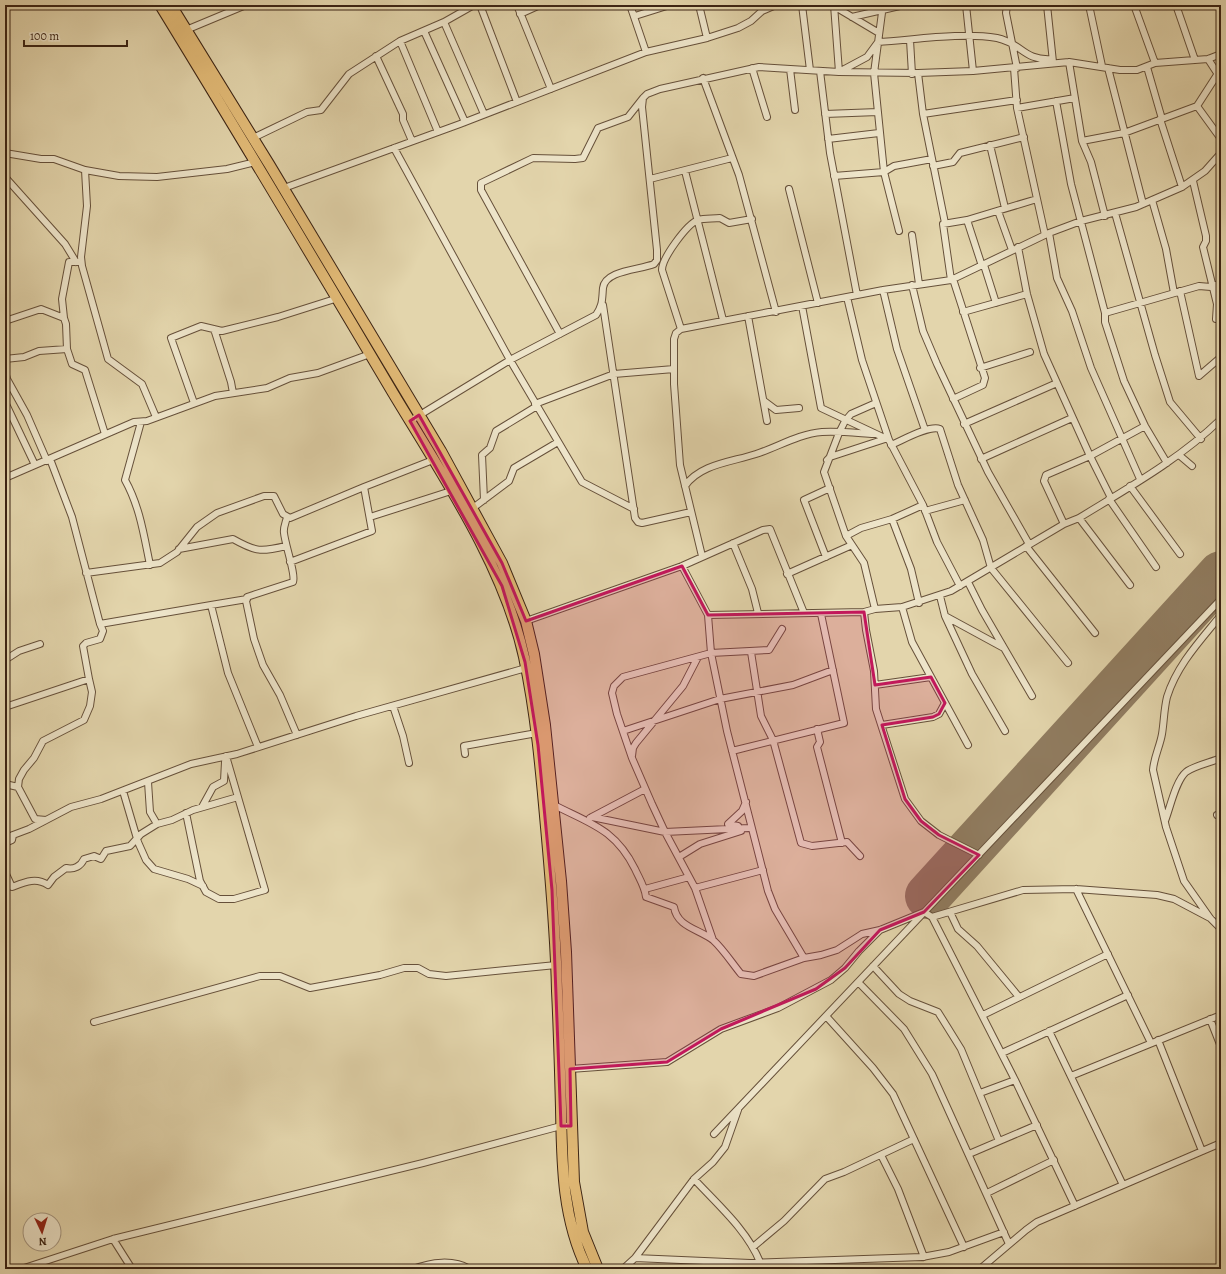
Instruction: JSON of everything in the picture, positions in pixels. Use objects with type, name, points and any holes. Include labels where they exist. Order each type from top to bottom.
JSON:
[{"type":"highway","points":[[160,5],[338,298],[451,491],[502,586],[517,629],[526,668],[537,733],[552,890],[566,1126],[579,1215],[589,1248],[598,1269]]},
{"type":"highway","points":[[171,5],[284,188],[473,508],[509,580],[526,621],[538,678],[554,805],[564,918],[570,1069],[563,1179],[568,1215],[572,1231],[587,1269]]},
{"type":"street","points":[[186,30],[246,5]]},
{"type":"street","points":[[253,138],[307,112],[321,110],[349,74],[400,41],[444,22],[474,5]]},
{"type":"street","points":[[480,5],[517,102]]},
{"type":"street","points":[[517,5],[551,89]]},
{"type":"street","points":[[520,14],[540,5]]},
{"type":"street","points":[[630,5],[646,52]]},
{"type":"street","points":[[635,16],[670,5]]},
{"type":"street","points":[[699,5],[707,38]]},
{"type":"street","points":[[284,188],[465,122],[646,52],[707,38],[738,28],[751,21],[761,8],[776,5]]},
{"type":"street","points":[[802,5],[810,70]]},
{"type":"street","points":[[833,5],[879,33]]},
{"type":"street","points":[[833,5],[839,72]]},
{"type":"street","points":[[852,16],[883,7],[904,5]]},
{"type":"street","points":[[966,5],[973,71]]},
{"type":"street","points":[[1008,5],[1006,13],[1016,68],[1018,108],[1037,199],[1057,278],[1072,311],[1092,368],[1140,479]]},
{"type":"street","points":[[1047,5],[1052,61]]},
{"type":"street","points":[[1089,5],[1143,204]]},
{"type":"street","points":[[1134,5],[1155,64]]},
{"type":"street","points":[[1176,5],[1195,60]]},
{"type":"street","points":[[1220,5],[1221,14]]},
{"type":"street","points":[[883,7],[874,73],[884,172],[895,206],[899,231]]},
{"type":"street","points":[[444,22],[484,114]]},
{"type":"street","points":[[424,31],[465,122]]},
{"type":"street","points":[[878,42],[969,36],[997,38],[1012,43],[1031,57],[1042,60],[1069,62],[1120,70],[1147,68],[1155,64],[1195,60],[1221,54]]},
{"type":"street","points":[[910,40],[915,73],[945,223],[942,226],[952,279],[980,368],[985,378],[983,385],[953,399]]},
{"type":"street","points":[[400,41],[438,132]]},
{"type":"street","points":[[839,72],[867,57],[878,42]]},
{"type":"street","points":[[376,56],[403,114],[403,120],[412,141]]},
{"type":"street","points":[[1082,141],[1124,133],[1197,106],[1219,77],[1208,58]]},
{"type":"street","points":[[560,334],[482,190],[481,183],[483,181],[533,158],[583,158],[598,128],[628,117],[648,94],[660,89],[703,78],[759,67],[839,72],[915,73],[1016,68],[1052,61]]},
{"type":"street","points":[[1069,62],[1082,141],[1091,162],[1105,216]]},
{"type":"street","points":[[752,68],[766,117]]},
{"type":"street","points":[[1147,68],[1182,188]]},
{"type":"street","points":[[790,69],[794,110]]},
{"type":"street","points":[[820,71],[828,140],[857,295]]},
{"type":"street","points":[[703,78],[752,219],[776,312]]},
{"type":"street","points":[[643,98],[642,107],[657,260],[654,264],[616,273],[606,280],[603,286],[603,302],[635,518],[638,522],[642,523],[691,512]]},
{"type":"street","points":[[1018,108],[1074,98]]},
{"type":"street","points":[[923,114],[1017,100]]},
{"type":"street","points":[[1056,101],[1071,184],[1105,313],[1105,322],[1124,382],[1145,426],[1167,463]]},
{"type":"street","points":[[1197,106],[1221,139]]},
{"type":"street","points":[[825,114],[878,112]]},
{"type":"street","points":[[828,140],[879,133]]},
{"type":"street","points":[[834,176],[884,172],[894,166],[953,162],[960,153],[1024,137]]},
{"type":"street","points":[[990,145],[1005,208]]},
{"type":"street","points":[[394,148],[510,360],[582,482],[634,509]]},
{"type":"street","points":[[5,152],[41,159],[54,159],[85,170],[119,176],[157,176],[227,169],[256,162]]},
{"type":"street","points":[[702,556],[684,486],[680,464],[674,369],[674,338],[676,333],[681,329],[723,320],[776,312],[883,290],[952,279],[983,266],[1018,247],[1047,234],[1081,221],[1105,216],[1143,204],[1182,188],[1205,170],[1220,155]]},
{"type":"street","points":[[650,179],[732,158]]},
{"type":"street","points":[[79,262],[88,206],[85,170]]},
{"type":"street","points":[[685,171],[723,320]]},
{"type":"street","points":[[5,177],[49,225],[79,262],[108,359],[142,384],[156,417]]},
{"type":"street","points":[[1192,181],[1206,236],[1206,241],[1202,247],[1211,287],[1219,303],[1216,319]]},
{"type":"street","points":[[788,189],[818,303]]},
{"type":"street","points":[[945,223],[967,220],[1037,199]]},
{"type":"street","points":[[1152,200],[1199,376],[1221,357]]},
{"type":"street","points":[[998,211],[1012,250]]},
{"type":"street","points":[[1115,213],[1155,355],[1170,402],[1201,439]]},
{"type":"street","points":[[681,329],[662,266],[663,262],[686,229],[697,220],[720,218],[728,224],[752,219]]},
{"type":"street","points":[[967,220],[996,303]]},
{"type":"street","points":[[912,235],[919,284]]},
{"type":"street","points":[[1018,247],[1027,294],[1044,354],[1072,418],[1110,498],[1156,567]]},
{"type":"street","points":[[79,262],[69,262],[62,299],[66,324],[67,349],[72,364],[84,370],[105,434]]},
{"type":"street","points":[[1105,313],[1199,286],[1211,287],[1221,283]]},
{"type":"street","points":[[912,285],[923,331],[964,424],[1027,545],[1095,633]]},
{"type":"street","points":[[883,290],[897,349],[925,430]]},
{"type":"street","points":[[963,312],[1027,294]]},
{"type":"street","points":[[847,297],[862,360],[888,441],[924,508],[937,542],[960,586]]},
{"type":"street","points":[[194,403],[171,338],[201,326],[222,331],[278,317],[338,298]]},
{"type":"street","points":[[410,421],[510,360],[596,315],[603,302]]},
{"type":"street","points":[[802,306],[820,404],[825,411],[888,441]]},
{"type":"street","points":[[5,321],[41,309],[64,318]]},
{"type":"street","points":[[748,316],[767,421]]},
{"type":"street","points":[[214,329],[234,393]]},
{"type":"street","points":[[5,359],[24,357],[39,350],[67,349]]},
{"type":"street","points":[[980,368],[1030,352]]},
{"type":"street","points":[[5,478],[134,422],[141,422],[215,396],[267,388],[290,378],[318,373],[370,354]]},
{"type":"street","points":[[484,500],[482,455],[490,448],[496,431],[536,405],[614,374],[674,369]]},
{"type":"street","points":[[5,372],[6,380],[27,415],[72,517],[103,631],[100,639],[86,643],[83,646],[92,692],[90,706],[84,720],[43,741],[34,758],[24,770],[19,780],[18,787],[35,819],[46,820]]},
{"type":"street","points":[[964,424],[1057,383]]},
{"type":"street","points":[[763,399],[776,410],[799,408]]},
{"type":"street","points":[[5,402],[36,464]]},
{"type":"street","points":[[875,609],[864,563],[846,536],[824,472],[827,460],[838,433],[851,414],[876,403]]},
{"type":"street","points":[[982,459],[1072,418]]},
{"type":"street","points":[[708,615],[864,612],[875,609],[902,607],[940,596],[968,582],[1064,524],[1079,518],[1167,463],[1201,439],[1221,420]]},
{"type":"street","points":[[141,422],[125,480],[133,494],[142,521],[150,565]]},
{"type":"street","points":[[1064,524],[1044,477],[1090,456],[1145,426]]},
{"type":"street","points":[[827,460],[830,457],[925,430],[933,428],[940,429],[958,485],[983,540],[991,568],[1068,663]]},
{"type":"street","points":[[684,486],[691,478],[710,468],[729,460],[755,454],[802,435],[824,432],[874,434]]},
{"type":"street","points":[[473,508],[509,481],[514,468],[558,442]]},
{"type":"street","points":[[1179,454],[1192,466]]},
{"type":"street","points":[[287,518],[433,460]]},
{"type":"street","points":[[1130,486],[1180,554]]},
{"type":"street","points":[[290,562],[372,531],[364,487]]},
{"type":"street","points":[[826,557],[804,500],[830,488]]},
{"type":"street","points":[[370,517],[451,491]]},
{"type":"street","points":[[86,573],[150,565],[168,558],[179,549],[197,527],[218,513],[264,496],[274,496],[283,514],[287,518]]},
{"type":"street","points":[[846,536],[861,528],[924,508],[965,500]]},
{"type":"street","points":[[100,624],[247,599],[253,595],[293,582],[295,578],[286,546],[284,531],[287,518]]},
{"type":"street","points":[[1079,518],[1130,585]]},
{"type":"street","points":[[892,519],[911,569],[919,603]]},
{"type":"street","points":[[526,621],[682,566],[702,556],[770,529],[804,613]]},
{"type":"street","points":[[179,549],[233,539],[251,549],[265,551],[286,546]]},
{"type":"street","points":[[733,543],[752,589],[758,613]]},
{"type":"street","points":[[787,574],[852,545]]},
{"type":"street","points":[[682,566],[708,615],[711,654],[720,699],[746,802],[751,828],[775,909],[804,958]]},
{"type":"street","points":[[968,582],[1003,647],[1032,696]]},
{"type":"street","points":[[940,596],[945,616],[972,674],[1005,731]]},
{"type":"street","points":[[247,599],[251,628],[263,665],[280,695],[297,735]]},
{"type":"street","points":[[714,1134],[1221,599]]},
{"type":"street","points":[[211,604],[228,673],[258,748]]},
{"type":"street","points":[[902,607],[912,642],[968,745]]},
{"type":"street","points":[[864,612],[875,685],[876,709],[905,798],[916,815],[939,835],[979,855]]},
{"type":"street","points":[[732,751],[844,723],[821,614]]},
{"type":"street","points":[[1221,615],[1179,669],[1167,698],[1162,735],[1153,761],[1152,770],[1165,821],[1184,881],[1210,918],[1221,929]]},
{"type":"street","points":[[945,616],[1003,647]]},
{"type":"street","points":[[782,629],[769,650],[711,654],[623,677],[618,681],[612,693],[632,758],[665,832],[695,888],[713,940],[741,974],[754,976],[804,958],[837,950],[862,934],[880,930],[924,912]]},
{"type":"street","points":[[5,660],[19,651],[40,644]]},
{"type":"street","points":[[751,652],[761,716],[773,740],[802,843],[812,846],[842,842],[850,844],[860,856]]},
{"type":"street","points":[[632,758],[633,748],[683,686],[698,657]]},
{"type":"street","points":[[5,838],[29,830],[71,808],[148,782],[191,764],[258,748],[393,706],[526,668]]},
{"type":"street","points":[[623,731],[720,699],[794,685],[833,670]]},
{"type":"street","points":[[875,685],[931,677]]},
{"type":"street","points":[[5,707],[89,679]]},
{"type":"street","points":[[882,725],[933,717],[939,714],[945,703]]},
{"type":"street","points":[[393,706],[403,736],[409,763]]},
{"type":"street","points":[[817,729],[820,742],[816,747],[842,842]]},
{"type":"street","points":[[465,754],[464,746],[537,733]]},
{"type":"street","points":[[186,813],[200,881],[206,892],[219,899],[234,898],[265,890],[226,756]]},
{"type":"street","points":[[202,807],[213,787],[224,781],[226,756]]},
{"type":"street","points":[[1165,821],[1173,802],[1177,783],[1186,772],[1221,758]]},
{"type":"street","points":[[148,782],[150,812],[157,824]]},
{"type":"street","points":[[5,784],[18,787]]},
{"type":"street","points":[[585,821],[646,789]]},
{"type":"street","points":[[122,791],[137,839],[146,860],[154,869],[188,879],[203,886]]},
{"type":"street","points":[[5,872],[12,887],[32,880],[43,882],[48,885],[54,877],[66,868],[72,869],[80,865],[84,859],[94,856],[101,859],[106,851],[130,846],[157,824],[172,820],[202,807],[238,797]]},
{"type":"street","points":[[746,802],[742,811],[728,824],[751,828]]},
{"type":"street","points":[[554,805],[612,836],[619,843],[630,860],[645,889],[646,897],[674,907],[676,916],[683,923],[713,940]]},
{"type":"street","points":[[592,817],[665,832],[751,828]]},
{"type":"street","points":[[679,857],[700,844],[751,828]]},
{"type":"street","points":[[5,843],[12,840],[13,836]]},
{"type":"street","points":[[695,888],[763,870]]},
{"type":"street","points":[[645,889],[689,876]]},
{"type":"street","points":[[932,917],[1024,890],[1076,889],[1158,895],[1174,899],[1210,918]]},
{"type":"street","points":[[1076,889],[1151,1043]]},
{"type":"street","points":[[924,912],[932,917],[983,1015],[1075,1206]]},
{"type":"street","points":[[950,912],[958,929],[977,946],[1019,997]]},
{"type":"street","points":[[570,1069],[667,1062],[720,1029],[778,1008],[826,983],[845,968],[859,951],[880,930]]},
{"type":"street","points":[[983,1015],[1108,954]]},
{"type":"street","points":[[94,1022],[260,976],[280,976],[310,988],[380,975],[404,968],[418,968],[429,974],[446,976],[556,965]]},
{"type":"street","points":[[873,966],[899,994],[910,1001],[938,1012],[962,1049],[999,1141]]},
{"type":"street","points":[[858,982],[904,1029],[932,1074],[1009,1244]]},
{"type":"street","points":[[1002,1054],[1128,995]]},
{"type":"street","points":[[1071,1076],[1221,1015]]},
{"type":"street","points":[[826,1016],[873,1068],[893,1094],[964,1247]]},
{"type":"street","points":[[1210,1019],[1221,1047]]},
{"type":"street","points":[[1049,1031],[1123,1185]]},
{"type":"street","points":[[1158,1040],[1202,1151]]},
{"type":"street","points":[[980,1093],[1015,1080]]},
{"type":"street","points":[[623,1269],[635,1258],[694,1179],[713,1162],[725,1147],[739,1108]]},
{"type":"street","points":[[969,1154],[1037,1125]]},
{"type":"street","points":[[22,1269],[113,1239],[423,1163],[566,1126]]},
{"type":"street","points":[[753,1247],[784,1221],[825,1179],[914,1139]]},
{"type":"street","points":[[980,1269],[1037,1222],[1221,1143]]},
{"type":"street","points":[[881,1155],[898,1189],[924,1257]]},
{"type":"street","points":[[987,1193],[1054,1160]]},
{"type":"street","points":[[694,1179],[734,1223],[753,1247],[760,1262]]},
{"type":"street","points":[[635,1258],[709,1262],[760,1262],[924,1257],[949,1252],[1004,1232]]},
{"type":"street","points":[[113,1239],[132,1269]]},
{"type":"street","points":[[414,1269],[430,1264],[451,1262],[470,1269]]},
{"type":"highlighted area","points":[[419,415],[502,563],[526,621],[682,566],[708,615],[864,612],[875,685],[931,677],[945,703],[939,714],[933,717],[882,725],[905,799],[921,821],[939,835],[979,855],[924,912],[880,930],[845,968],[816,989],[721,1029],[667,1062],[570,1069],[571,1126],[561,1126],[552,890],[538,745],[525,662],[502,586],[410,421]]},
{"type":"runway","points":[[928,896],[1221,574]]}]
